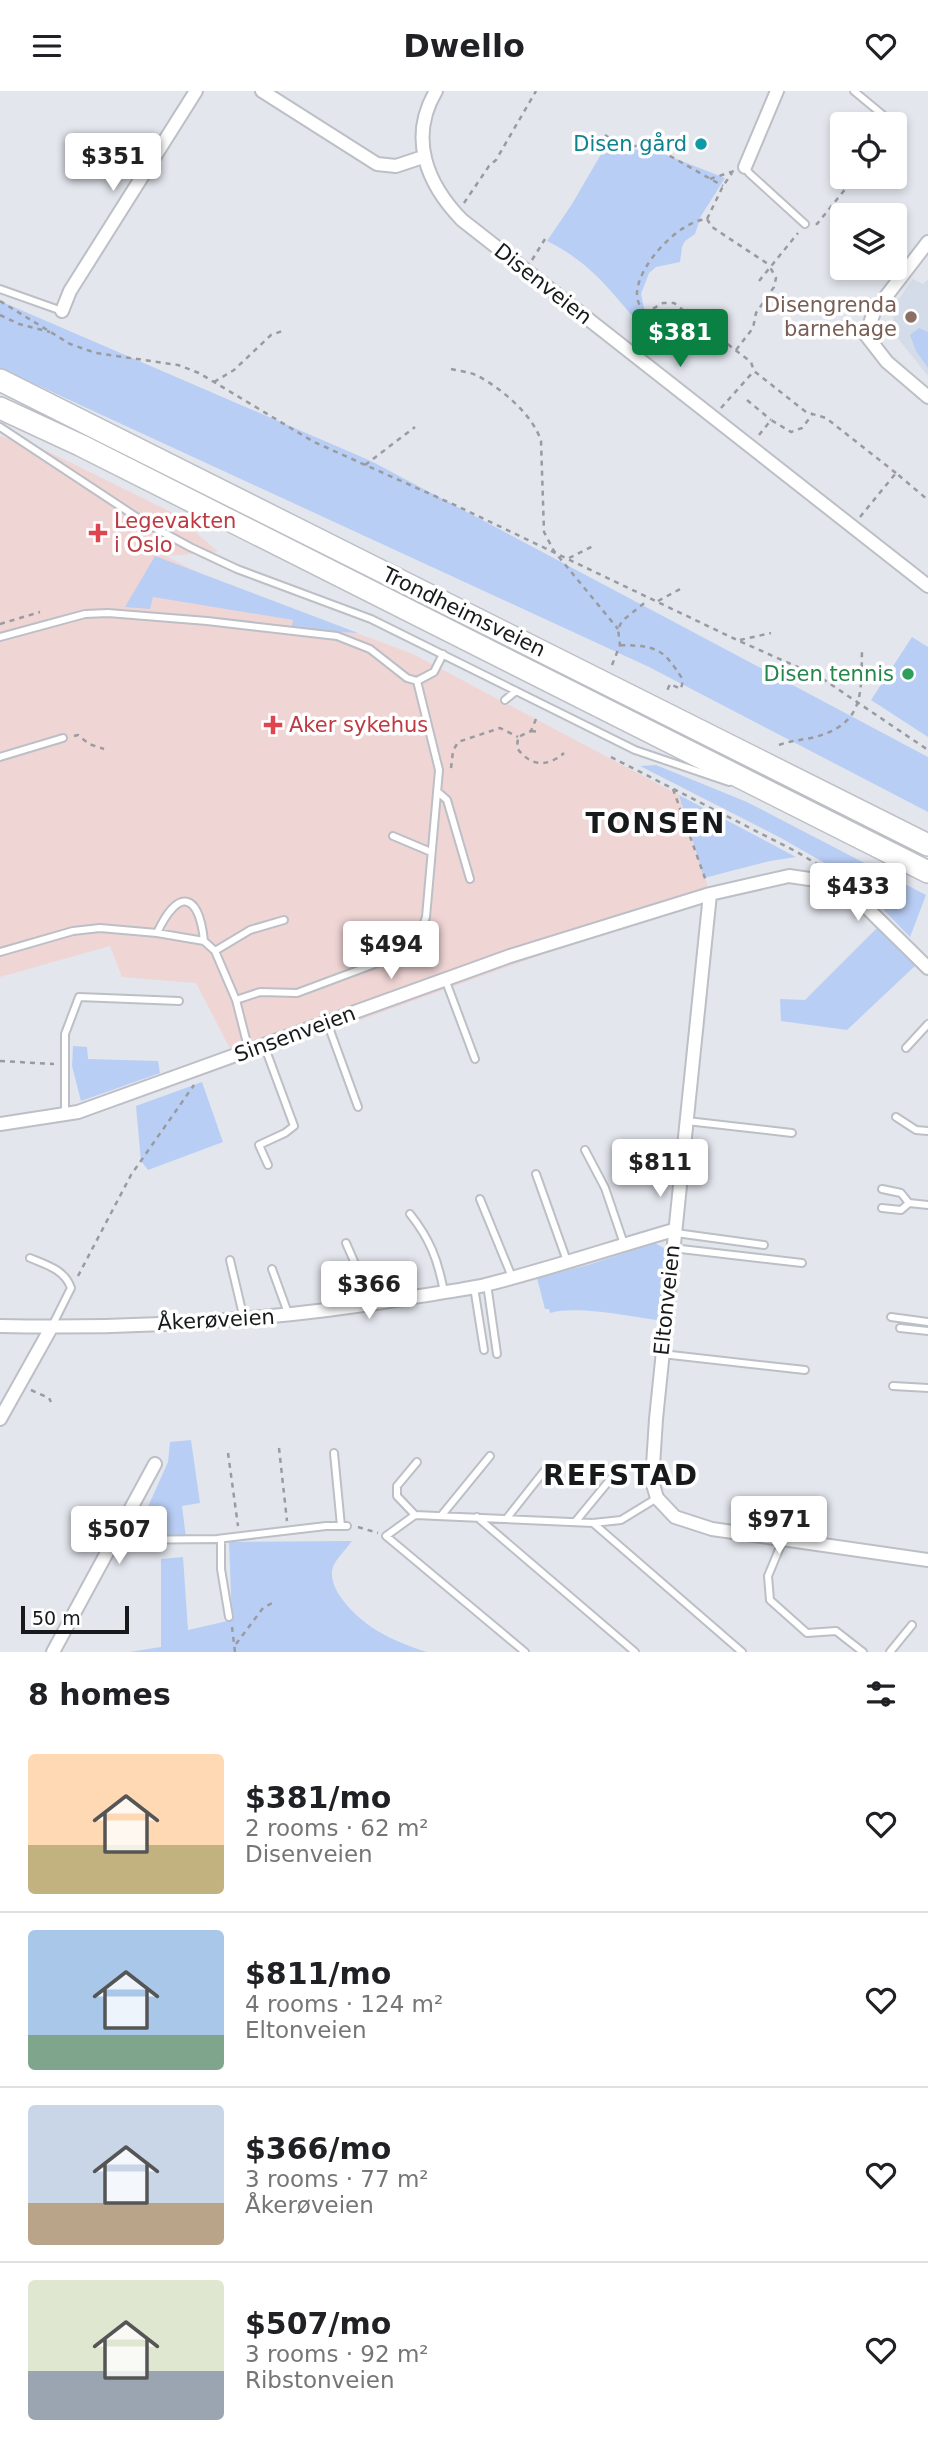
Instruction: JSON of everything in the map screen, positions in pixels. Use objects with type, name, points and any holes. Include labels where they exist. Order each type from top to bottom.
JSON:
[{"type":"highway","name":"Trondheimsveien","points":[[0,380],[928,845]]},
{"type":"highway","name":"Trondheimsveien","points":[[0,408],[80,445],[928,872]]},
{"type":"street","points":[[62,311],[70,291],[196,91]]},
{"type":"street","points":[[262,91],[377,164],[396,166],[423,157],[424,118],[436,91]]},
{"type":"street","points":[[739,169],[777,91]]},
{"type":"street","name":"Disenveien","points":[[423,157],[437,190],[462,220],[928,586]]},
{"type":"street","points":[[928,242],[874,312],[866,335],[887,362],[928,397]]},
{"type":"street","name":"Sinsenveien","points":[[0,1124],[78,1112],[510,956],[710,894],[789,876],[837,883]]},
{"type":"street","points":[[837,883],[865,906],[928,968]]},
{"type":"street","name":"Eltonveien","points":[[657,1498],[651,1470],[710,894]]},
{"type":"street","name":"Åkerøveien","points":[[0,1327],[51,1328],[289,1316],[480,1285],[674,1232]]},
{"type":"street","points":[[0,1419],[51,1328]]},
{"type":"street","points":[[53,1652],[155,1464]]},
{"type":"street","points":[[657,1498],[675,1517],[712,1529],[928,1560]]},
{"type":"lane","points":[[854,91],[880,112]]},
{"type":"lane","points":[[739,169],[749,173],[805,224]]},
{"type":"lane","points":[[0,289],[62,311]]},
{"type":"lane","points":[[0,427],[144,522],[190,547],[237,569],[347,609],[635,750],[705,776],[782,797]]},
{"type":"lane","points":[[0,637],[85,614],[108,613],[337,636],[370,649],[407,678],[417,681],[434,672],[443,654]]},
{"type":"lane","points":[[236,1000],[260,992],[297,993],[396,956],[412,946],[419,937],[426,917],[439,770],[417,681]]},
{"type":"lane","points":[[505,700],[516,691]]},
{"type":"lane","points":[[0,757],[63,738]]},
{"type":"lane","points":[[438,792],[447,800],[470,879]]},
{"type":"lane","points":[[394,837],[431,852]]},
{"type":"lane","points":[[158,933],[171,907],[185,902],[192,904],[199,911],[204,941]]},
{"type":"lane","points":[[215,951],[250,930],[285,920]]},
{"type":"lane","points":[[0,952],[73,931],[100,928],[158,933],[204,941],[215,951],[236,1000],[249,1051]]},
{"type":"lane","points":[[445,979],[475,1059]]},
{"type":"lane","points":[[65,1115],[65,1034],[79,997],[179,1001]]},
{"type":"lane","points":[[327,1022],[358,1107]]},
{"type":"lane","points":[[906,1048],[928,1024]]},
{"type":"lane","points":[[264,1045],[294,1126],[259,1145],[268,1165]]},
{"type":"lane","points":[[897,1117],[916,1130],[928,1131]]},
{"type":"lane","points":[[686,1121],[792,1133]]},
{"type":"lane","points":[[584,1150],[605,1188],[624,1244]]},
{"type":"lane","points":[[536,1174],[567,1261]]},
{"type":"lane","points":[[882,1189],[901,1193],[909,1203],[928,1205]]},
{"type":"lane","points":[[480,1199],[512,1277]]},
{"type":"lane","points":[[882,1208],[901,1210],[909,1203]]},
{"type":"lane","points":[[410,1214],[424,1231],[432,1249],[444,1292]]},
{"type":"lane","points":[[674,1232],[764,1245]]},
{"type":"lane","points":[[346,1243],[360,1275],[367,1305]]},
{"type":"lane","points":[[672,1248],[802,1263]]},
{"type":"lane","points":[[30,1258],[59,1271],[69,1281],[71,1288],[51,1328]]},
{"type":"lane","points":[[230,1260],[244,1319]]},
{"type":"lane","points":[[272,1269],[289,1316]]},
{"type":"lane","points":[[480,1285],[484,1350]]},
{"type":"lane","points":[[480,1285],[497,1354]]},
{"type":"lane","points":[[891,1317],[928,1322]]},
{"type":"lane","points":[[900,1328],[928,1331]]},
{"type":"lane","points":[[662,1354],[805,1370]]},
{"type":"lane","points":[[893,1386],[928,1388]]},
{"type":"lane","points":[[114,1540],[221,1539],[344,1526],[334,1453]]},
{"type":"lane","points":[[441,1516],[490,1456]]},
{"type":"lane","points":[[415,1515],[397,1496],[397,1486],[417,1462]]},
{"type":"lane","points":[[508,1518],[545,1470]]},
{"type":"lane","points":[[576,1521],[613,1476]]},
{"type":"lane","points":[[525,1652],[386,1536],[415,1515],[593,1523],[621,1520],[657,1498]]},
{"type":"lane","points":[[477,1517],[635,1652]]},
{"type":"lane","points":[[593,1523],[742,1652]]},
{"type":"lane","points":[[221,1539],[221,1569],[229,1617]]},
{"type":"lane","points":[[783,1540],[768,1576],[770,1600],[807,1633],[835,1631],[863,1652]]},
{"type":"lane","points":[[890,1652],[912,1625]]},
{"type":"path","points":[[462,206],[496,160],[536,91]]},
{"type":"path","points":[[605,135],[621,146],[642,146],[663,152],[723,186]]},
{"type":"path","points":[[710,179],[739,169]]},
{"type":"path","points":[[707,219],[723,186],[739,169]]},
{"type":"path","points":[[759,281],[805,224],[811,220],[817,224],[845,189]]},
{"type":"path","points":[[645,313],[636,295],[645,269],[653,257],[684,227],[693,221],[707,219]]},
{"type":"path","points":[[707,219],[712,227],[770,267],[776,282],[756,313],[753,328],[736,350]]},
{"type":"path","points":[[534,256],[545,239]]},
{"type":"path","points":[[0,302],[70,344],[96,353],[178,365],[214,382],[314,442],[554,551],[656,602],[820,677],[928,750]]},
{"type":"path","points":[[634,353],[645,313],[663,303],[674,303],[751,362],[754,371],[812,415],[826,418],[928,500]]},
{"type":"path","points":[[0,315],[19,324],[53,332]]},
{"type":"path","points":[[214,382],[234,370],[271,335],[285,330]]},
{"type":"path","points":[[451,369],[476,375],[490,384],[514,404],[538,431],[541,441],[544,532],[554,551],[618,629],[620,645],[612,665]]},
{"type":"path","points":[[714,417],[754,371]]},
{"type":"path","points":[[747,400],[791,432],[802,428],[812,415]]},
{"type":"path","points":[[750,445],[771,420]]},
{"type":"path","points":[[364,465],[415,427]]},
{"type":"path","points":[[853,526],[896,473]]},
{"type":"path","points":[[568,558],[594,545]]},
{"type":"path","points":[[656,602],[682,588]]},
{"type":"path","points":[[618,629],[628,615],[650,599]]},
{"type":"path","points":[[0,624],[40,612]]},
{"type":"path","points":[[737,640],[771,633]]},
{"type":"path","points":[[620,645],[649,646],[666,657],[683,680],[681,689],[670,684],[667,691]]},
{"type":"path","points":[[779,745],[830,732],[852,715],[860,702],[862,649]]},
{"type":"path","points":[[531,731],[536,719]]},
{"type":"path","points":[[451,768],[455,744],[500,728],[518,737]]},
{"type":"path","points":[[518,737],[531,731],[540,732]]},
{"type":"path","points":[[78,734],[89,744],[104,749]]},
{"type":"path","points":[[518,737],[517,747],[531,762],[543,764],[555,761],[564,753]]},
{"type":"path","points":[[611,757],[797,852],[822,867],[837,883]]},
{"type":"path","points":[[673,789],[710,894]]},
{"type":"path","points":[[0,1061],[65,1065]]},
{"type":"path","points":[[71,1288],[131,1175],[197,1080]]},
{"type":"path","points":[[33,1391],[49,1398],[51,1402]]},
{"type":"path","points":[[279,1448],[287,1520]]},
{"type":"path","points":[[228,1453],[238,1525]]},
{"type":"path","points":[[344,1526],[359,1527],[386,1536]]},
{"type":"path","points":[[236,1644],[262,1608],[276,1601]]},
{"type":"path","points":[[229,1617],[236,1644],[235,1652]]},
{"type":"shaded area","points":[[607,144],[625,150],[651,149],[725,178],[701,216],[695,234],[685,241],[680,262],[656,267],[649,273],[641,294],[645,313],[644,330],[589,269],[547,241]]},
{"type":"shaded area","name":"Disengrenda barnehage","points":[[913,279],[923,284],[928,279],[928,376],[892,331],[895,304]]},
{"type":"shaded area","points":[[0,301],[371,461],[928,757],[928,812],[649,667],[0,368]]},
{"type":"shaded area","points":[[919,328],[928,332],[928,368],[916,351],[910,335]]},
{"type":"shaded area","name":"Aker sykehus","points":[[0,436],[45,450],[175,514],[218,552],[166,556],[204,576],[413,654],[679,795],[710,894],[238,1064],[196,983],[122,977],[110,946],[0,977]]},
{"type":"shaded area","points":[[155,556],[358,633],[291,629],[293,620],[153,597],[150,609],[125,607]]},
{"type":"shaded area","name":"Disen tennis","points":[[912,637],[928,647],[928,737],[871,700]]},
{"type":"shaded area","points":[[656,765],[747,802],[926,895],[910,937],[856,881],[781,838],[640,766]]},
{"type":"shaded area","points":[[679,795],[796,857],[704,878]]},
{"type":"shaded area","points":[[878,927],[916,965],[847,1030],[781,1021],[780,999],[805,1000]]},
{"type":"shaded area","points":[[73,1046],[87,1047],[88,1059],[158,1061],[160,1073],[81,1101],[72,1066]]},
{"type":"shaded area","points":[[202,1082],[223,1142],[148,1170],[141,1161],[136,1106]]},
{"type":"shaded area","points":[[655,1243],[664,1248],[667,1260],[662,1321],[590,1311],[550,1313],[549,1309],[545,1309],[537,1278]]},
{"type":"shaded area","points":[[191,1440],[200,1503],[182,1506],[186,1538],[168,1537],[138,1529],[168,1462],[170,1442]]},
{"type":"shaded area","points":[[352,1541],[332,1570],[334,1584],[346,1605],[377,1631],[427,1652],[129,1652],[161,1647],[161,1559],[183,1557],[188,1630],[232,1620],[229,1542]]},
{"type":"place","name":"Disen gård","points":[[701,144]]},
{"type":"place","name":"Disengrenda barnehage","points":[[911,317]]},
{"type":"place","name":"Legevakten i Oslo","points":[[98,533]]},
{"type":"place","name":"Disen tennis","points":[[908,674]]},
{"type":"place","name":"Aker sykehus","points":[[273,725]]},
{"type":"district","name":"TONSEN","points":[[656,823]]},
{"type":"district","name":"REFSTAD","points":[[621,1475]]}]
